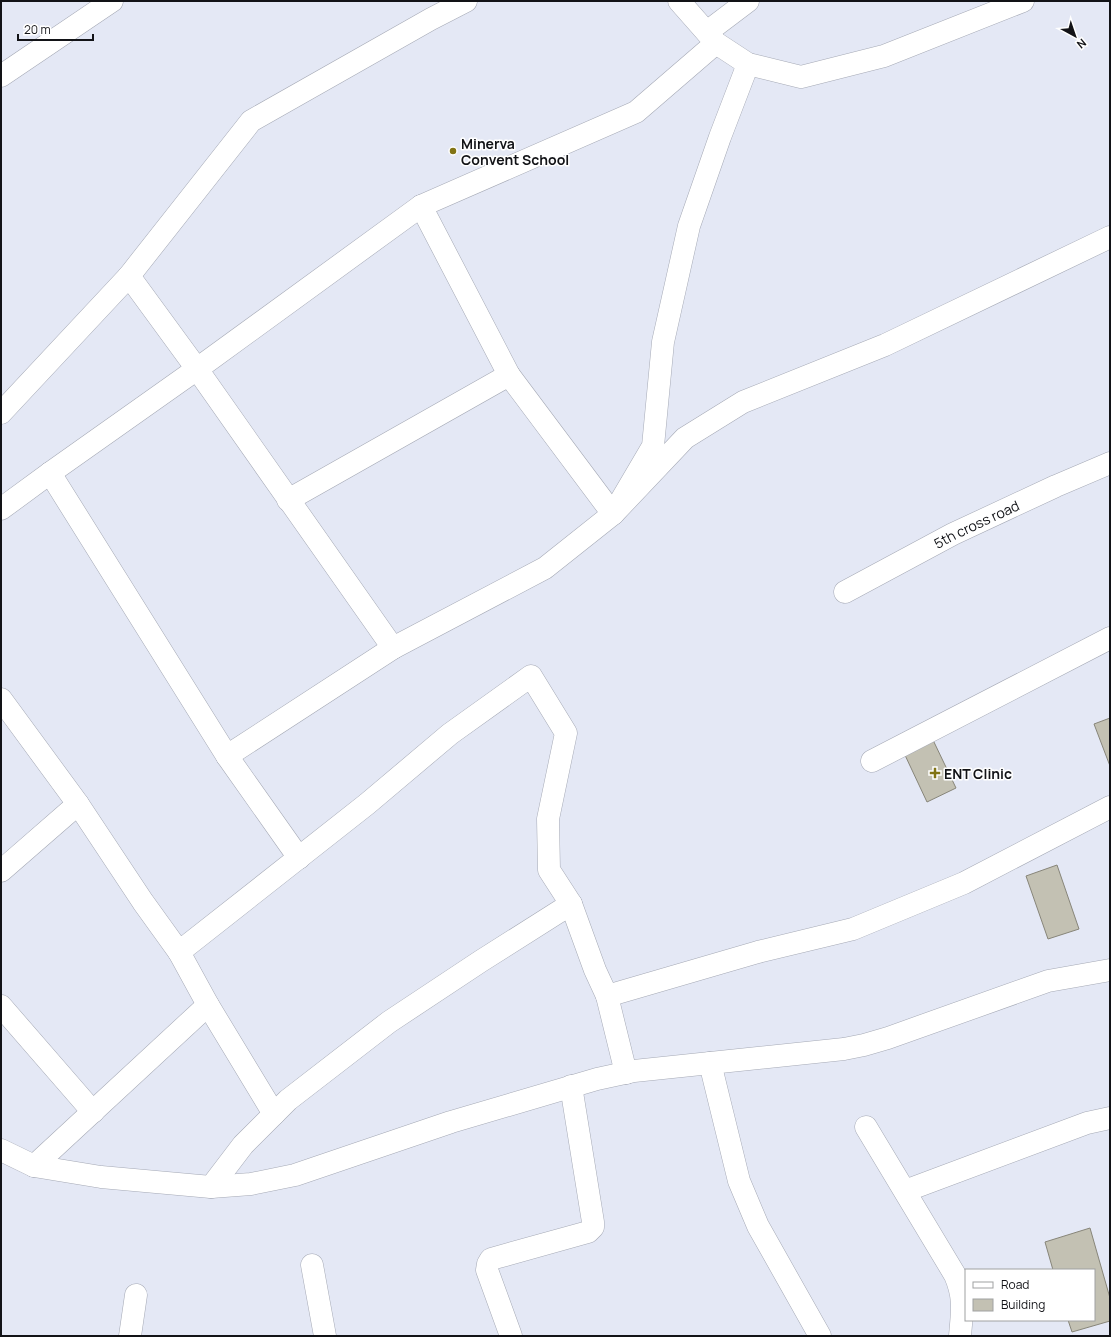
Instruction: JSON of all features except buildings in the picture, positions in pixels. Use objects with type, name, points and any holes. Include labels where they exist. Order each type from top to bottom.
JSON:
[{"type":"street","points":[[1,76],[112,1]]},
{"type":"street","points":[[2,408],[129,276],[251,121],[431,19],[466,1]]},
{"type":"street","points":[[679,1],[711,37],[748,64],[801,77],[884,56],[1023,1]]},
{"type":"street","points":[[1,509],[50,472],[197,370],[421,206],[636,112],[748,1]]},
{"type":"street","points":[[613,514],[653,446],[663,342],[689,226],[720,137],[748,64]]},
{"type":"street","points":[[421,206],[510,375],[613,514]]},
{"type":"street","points":[[227,756],[393,648],[545,568],[613,514],[686,438],[743,402],[885,345],[1110,237]]},
{"type":"street","points":[[129,276],[393,648]]},
{"type":"street","points":[[288,500],[510,375]]},
{"type":"street","name":"5th cross road","points":[[845,592],[953,534],[1056,486],[1110,463]]},
{"type":"street","points":[[50,472],[227,756],[299,858]]},
{"type":"street","points":[[872,761],[1110,638]]},
{"type":"street","points":[[180,952],[367,804],[450,734],[530,676],[566,733],[548,819],[549,870],[571,904],[595,970],[607,996],[630,1072]]},
{"type":"street","points":[[1,699],[78,804],[143,902],[180,952],[208,1005],[274,1114]]},
{"type":"street","points":[[1,871],[78,804]]},
{"type":"street","points":[[607,996],[758,952],[853,928],[964,883],[1110,807]]},
{"type":"street","points":[[211,1187],[242,1145],[288,1100],[389,1022],[571,904]]},
{"type":"street","points":[[1,1150],[34,1166],[101,1176],[211,1187],[251,1184],[295,1175],[451,1122],[597,1078],[674,1066],[844,1049],[864,1045],[888,1038],[1048,981],[1110,970]]},
{"type":"street","points":[[34,1166],[208,1005]]},
{"type":"street","points":[[1,1006],[93,1112]]},
{"type":"street","points":[[710,1063],[739,1181],[758,1226],[820,1336]]},
{"type":"street","points":[[511,1336],[488,1270],[488,1264],[491,1259],[588,1232],[593,1227],[571,1086]]},
{"type":"street","points":[[905,1192],[1087,1123],[1110,1118]]},
{"type":"street","points":[[866,1127],[961,1287],[963,1298],[960,1336]]},
{"type":"street","points":[[312,1266],[325,1336]]},
{"type":"street","points":[[130,1336],[136,1295]]},
{"type":"place","name":"Minerva Convent School","points":[[453,151]]},
{"type":"place","name":"ENT Clinic","points":[[935,773]]}]
